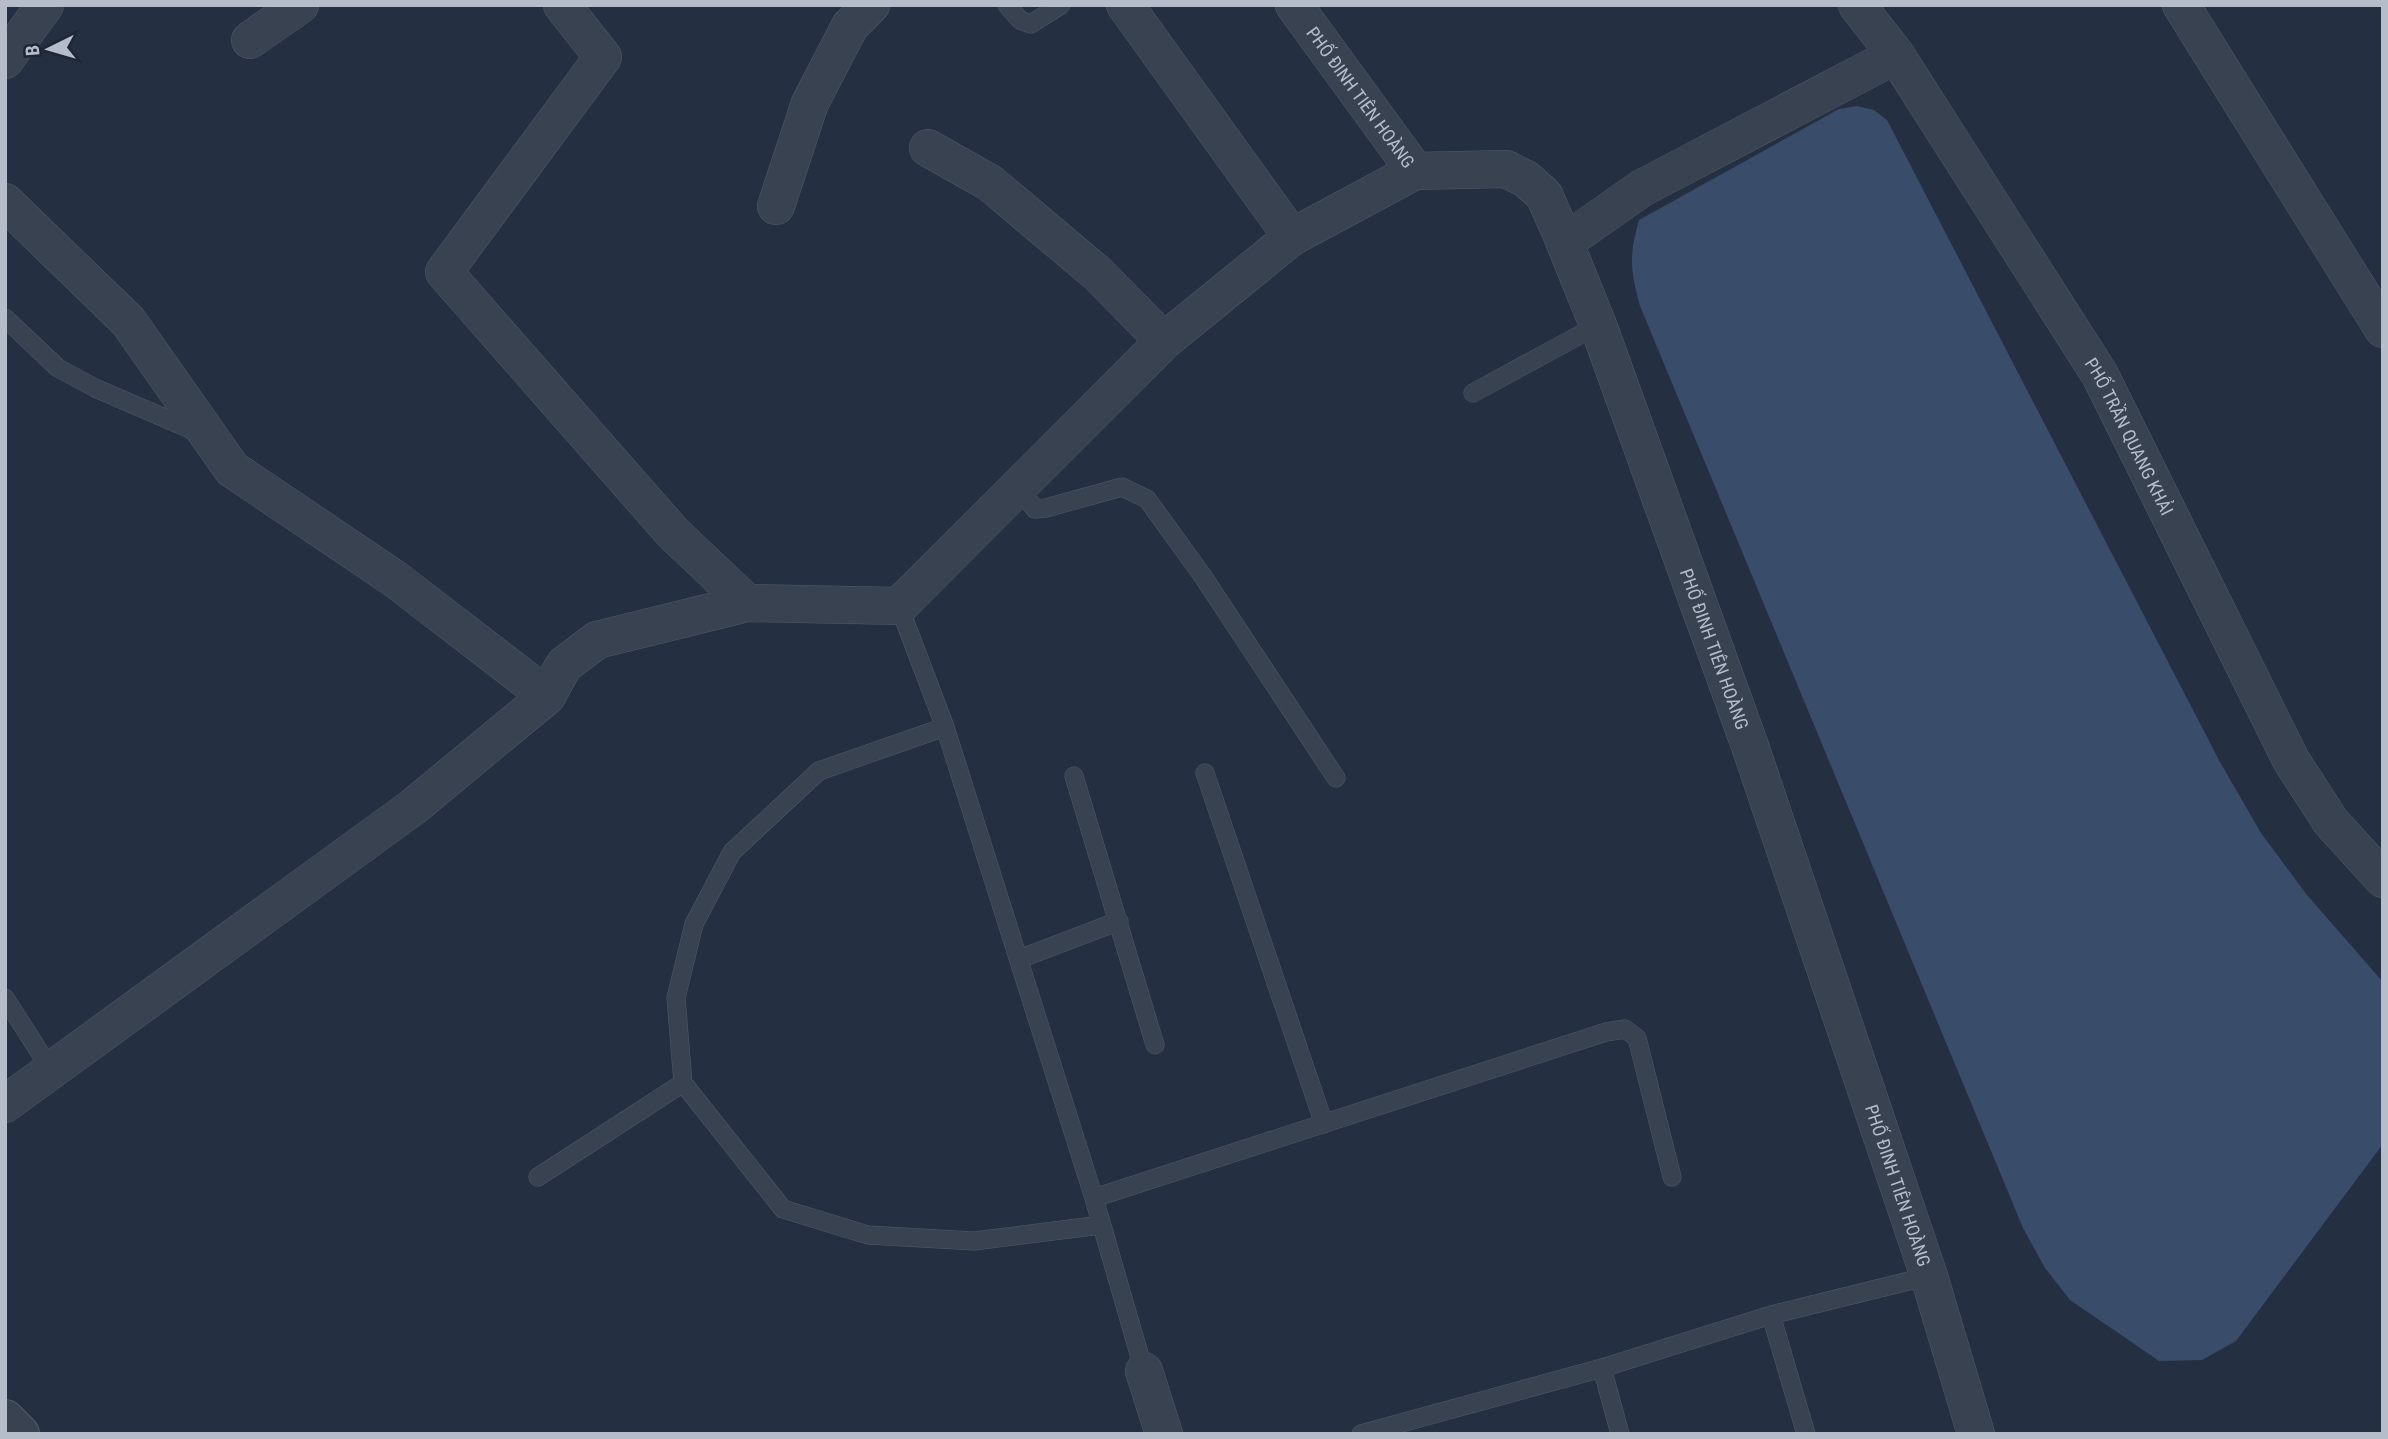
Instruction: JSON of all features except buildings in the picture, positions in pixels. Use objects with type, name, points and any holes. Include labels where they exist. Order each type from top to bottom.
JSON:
[{"type":"street","points":[[5,60],[45,5]]},
{"type":"street","points":[[250,40],[300,5]]},
{"type":"street","points":[[562,5],[603,57],[444,272],[673,533],[747,603]]},
{"type":"street","points":[[776,206],[810,103],[850,26],[871,5]]},
{"type":"street","points":[[1125,5],[1292,237]]},
{"type":"street","name":"PHỐ ĐINH TIÊN HOÀNG","points":[[1294,5],[1415,172],[1506,169],[1526,179],[1544,195],[1598,325],[1750,746],[1929,1276],[1976,1434]]},
{"type":"street","name":"PHỐ TRẦN QUANG KHẢI","points":[[1857,5],[1896,55],[2100,375],[2291,760],[2331,822],[2383,879]]},
{"type":"street","points":[[2181,5],[2383,329]]},
{"type":"street","points":[[1565,242],[1642,188],[1896,55]]},
{"type":"street","points":[[928,148],[990,183],[1098,274],[1164,341]]},
{"type":"street","points":[[5,1104],[413,807],[547,696],[564,665],[597,640],[747,603],[899,606],[1164,341],[1292,237],[1415,172]]},
{"type":"street","points":[[5,202],[128,321],[232,469],[395,579],[547,696]]},
{"type":"street","points":[[1144,1371],[1164,1434]]},
{"type":"street","points":[[5,1419],[20,1434]]},
{"type":"lane","points":[[1007,5],[1020,20],[1031,24],[1061,5]]},
{"type":"lane","points":[[5,318],[58,368],[95,388],[210,438]]},
{"type":"lane","points":[[1473,393],[1598,325]]},
{"type":"lane","points":[[1017,488],[1035,509],[1122,487],[1147,499],[1202,575],[1336,778]]},
{"type":"lane","points":[[899,606],[945,727],[1094,1198],[1144,1371]]},
{"type":"lane","points":[[945,727],[819,771],[732,852],[694,924],[676,998],[682,1083],[783,1209],[868,1235],[974,1241],[1101,1225]]},
{"type":"lane","points":[[1205,773],[1324,1124]]},
{"type":"lane","points":[[1074,776],[1155,1045]]},
{"type":"lane","points":[[1018,959],[1118,921]]},
{"type":"lane","points":[[5,998],[51,1070]]},
{"type":"lane","points":[[1094,1198],[1594,1036],[1625,1029],[1637,1038],[1672,1177]]},
{"type":"lane","points":[[538,1177],[682,1083]]},
{"type":"lane","points":[[1361,1434],[1602,1368],[1771,1315],[1929,1276]]},
{"type":"lane","points":[[1771,1315],[1806,1434]]},
{"type":"lane","points":[[1602,1368],[1620,1434]]},
{"type":"water","points":[[1857,106],[1874,110],[1887,120],[2220,762],[2261,833],[2307,895],[2383,982],[2383,1144],[2236,1341],[2202,1360],[2159,1361],[2070,1300],[2045,1268],[2023,1228],[1640,306],[1632,263],[1639,220],[1839,109]]}]
